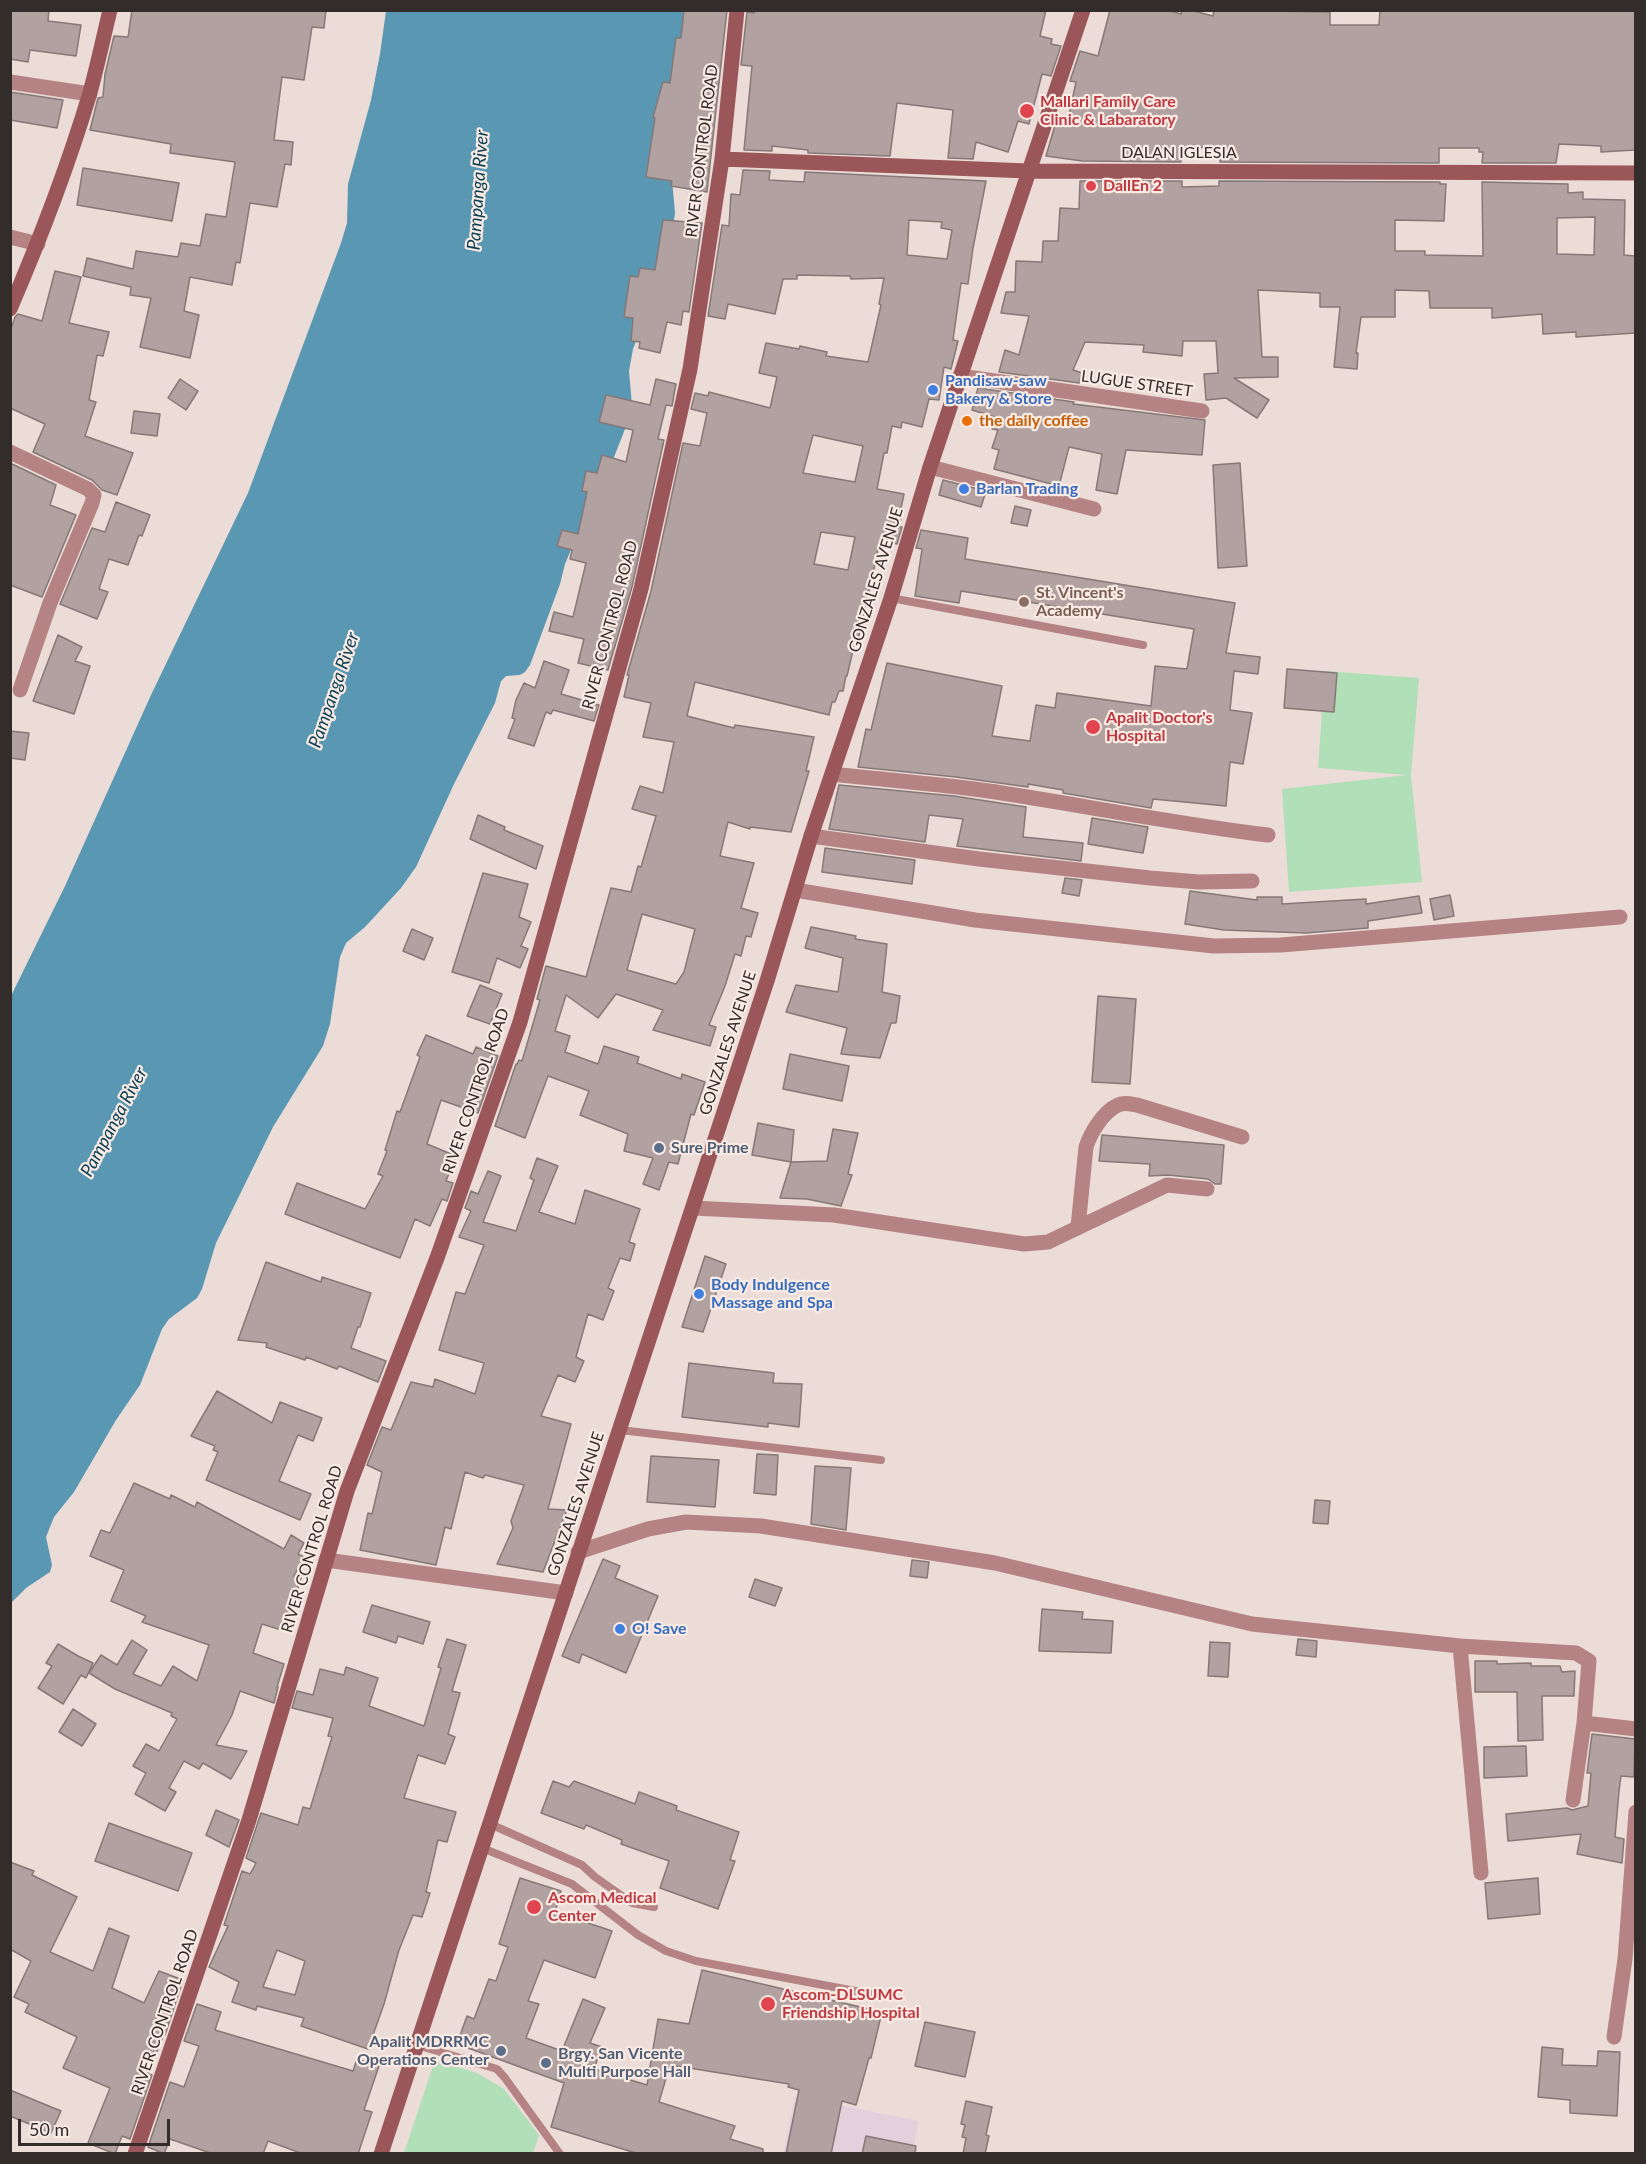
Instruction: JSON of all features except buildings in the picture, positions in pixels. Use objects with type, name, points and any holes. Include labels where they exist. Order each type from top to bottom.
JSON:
[{"type":"street","points":[[10,309],[65,172],[90,94],[110,10]]},
{"type":"street","name":"RIVER CONTROL ROAD","points":[[135,2154],[249,1820],[347,1491],[436,1258],[520,1022],[641,589],[690,369],[722,159],[737,10]]},
{"type":"street","name":"GONZALES AVENUE","points":[[381,2154],[767,981],[811,836],[891,598],[960,376],[1083,10]]},
{"type":"street","points":[[10,82],[90,94]]},
{"type":"street","name":"DALAN IGLESIA","points":[[722,159],[1028,171],[1635,173]]},
{"type":"street","points":[[10,237],[38,244]]},
{"type":"street","name":"LUGUE STREET","points":[[960,376],[1202,411]]},
{"type":"street","points":[[10,452],[88,489],[94,495],[50,603],[20,690]]},
{"type":"street","points":[[930,468],[1094,509]]},
{"type":"street","points":[[832,774],[992,791],[1198,826],[1268,835]]},
{"type":"street","points":[[811,836],[979,859],[1150,878],[1199,882],[1252,881]]},
{"type":"street","points":[[795,890],[975,920],[1214,946],[1281,945],[1620,917]]},
{"type":"street","points":[[1078,1227],[1086,1147],[1090,1135],[1118,1104],[1137,1105],[1242,1137]]},
{"type":"street","points":[[693,1208],[834,1215],[1024,1244],[1048,1242],[1167,1185],[1207,1189]]},
{"type":"street","points":[[578,1552],[648,1529],[686,1522],[761,1526],[995,1563],[1252,1624],[1460,1646],[1576,1653],[1589,1661],[1584,1723],[1573,1800]]},
{"type":"street","points":[[326,1560],[566,1593]]},
{"type":"street","points":[[1460,1646],[1481,1873]]},
{"type":"street","points":[[1584,1723],[1635,1729]]},
{"type":"street","points":[[1614,2037],[1625,1959],[1635,1812]]},
{"type":"lane","points":[[891,598],[1143,645]]},
{"type":"lane","points":[[620,1430],[881,1460]]},
{"type":"lane","points":[[489,1824],[582,1865],[632,1903],[654,1907]]},
{"type":"lane","points":[[482,1848],[572,1884],[638,1935],[666,1951],[696,1961],[871,1994]]},
{"type":"lane","points":[[417,2045],[497,2069],[560,2154]]},
{"type":"shaded area","points":[[795,2096],[918,2121],[913,2153],[783,2154]]},
{"type":"green space","points":[[1325,671],[1419,678],[1411,775],[1422,882],[1289,892],[1282,789],[1407,775],[1318,768]]},
{"type":"green space","points":[[435,2060],[477,2073],[504,2089],[539,2135],[533,2153],[404,2153]]},
{"type":"water","name":"Pampanga River","points":[[386,11],[693,11],[670,157],[675,213],[668,260],[633,349],[629,371],[632,405],[629,419],[603,485],[583,521],[565,564],[560,584],[530,665],[520,675],[506,676],[501,681],[495,703],[416,867],[401,888],[365,927],[346,943],[340,957],[330,1024],[323,1046],[273,1127],[216,1243],[202,1289],[197,1298],[169,1319],[162,1329],[140,1385],[116,1420],[74,1492],[54,1517],[46,1537],[52,1565],[50,1572],[26,1588],[11,1603],[10,998],[65,886],[151,695],[248,493],[347,223],[348,184],[371,100]]},
{"type":"place","name":"Mallari Family Care Clinic & Labaratory","points":[[1027,111]]},
{"type":"place","name":"DallEn 2","points":[[1091,186]]},
{"type":"place","name":"Pandisaw-saw Bakery & Store","points":[[933,390]]},
{"type":"place","name":"the daily coffee","points":[[967,421]]},
{"type":"place","name":"Barlan Trading","points":[[964,489]]},
{"type":"place","name":"St. Vincent's Academy","points":[[1024,602]]},
{"type":"place","name":"Apalit Doctor's Hospital","points":[[1093,727]]},
{"type":"place","name":"Sure Prime","points":[[659,1148]]},
{"type":"place","name":"Body Indulgence Massage and Spa","points":[[699,1294]]},
{"type":"place","name":"O! Save","points":[[620,1629]]},
{"type":"place","name":"Ascom Medical Center","points":[[534,1907]]},
{"type":"place","name":"Ascom-DLSUMC Friendship Hospital","points":[[768,2004]]},
{"type":"place","name":"Apalit MDRRMC Operations Center","points":[[501,2051]]},
{"type":"place","name":"Brgy. San Vicente Multi Purpose Hall","points":[[546,2063]]}]
